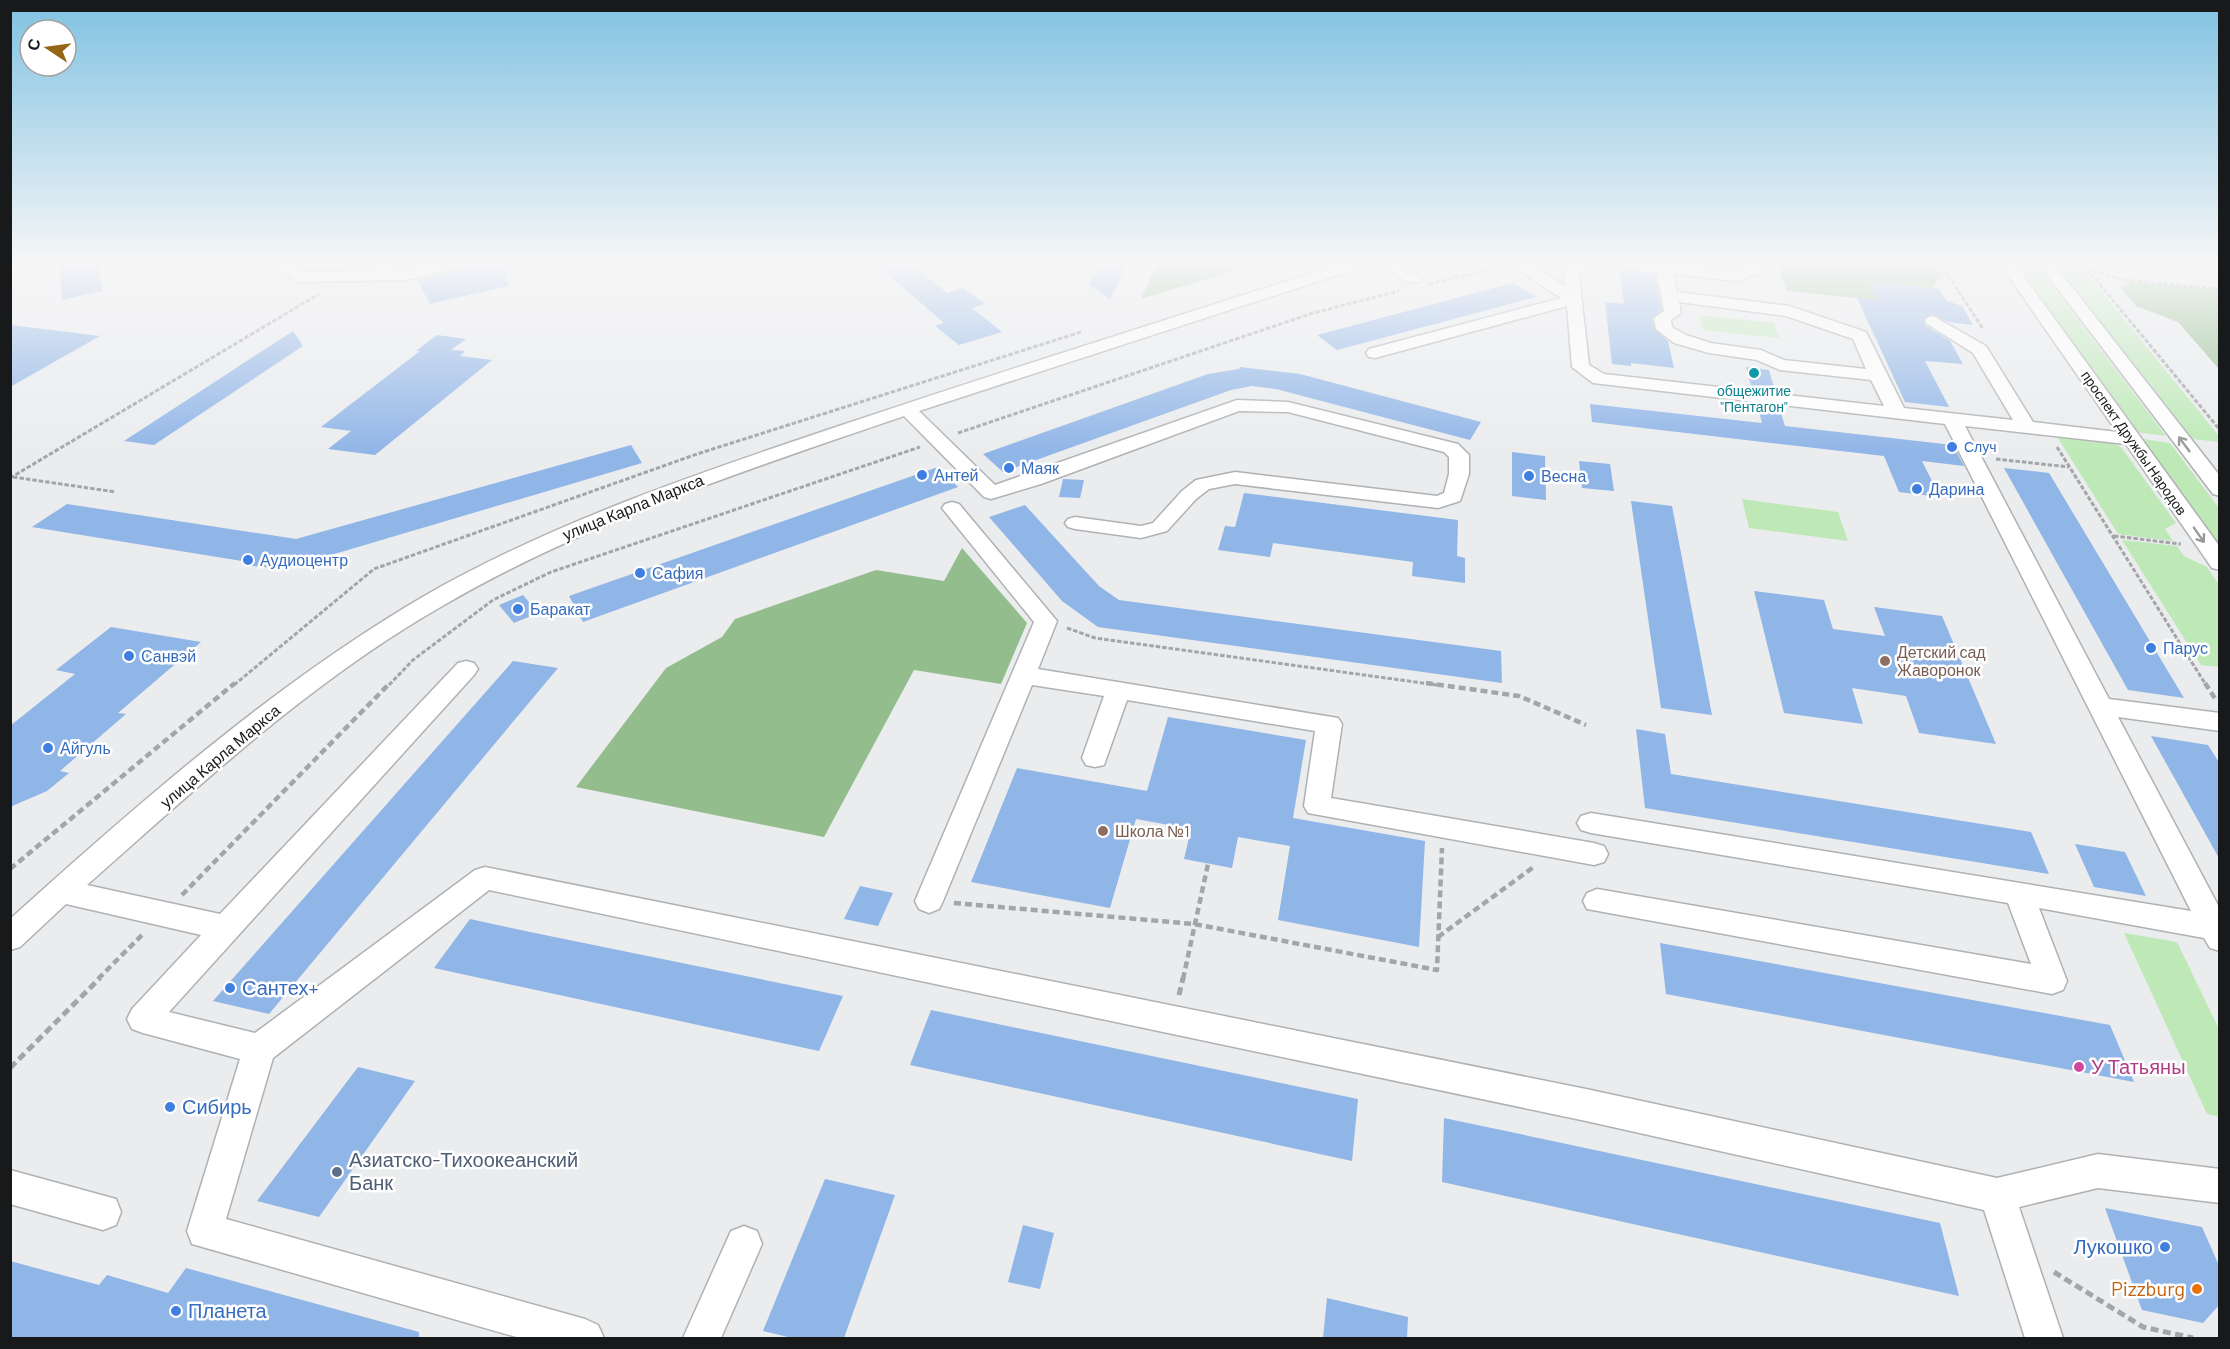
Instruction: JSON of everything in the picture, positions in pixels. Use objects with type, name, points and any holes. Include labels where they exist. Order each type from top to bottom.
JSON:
[{"type":"street","name":"улица Карла Маркса","points":[[10,938],[192,777],[321,673],[435,600],[544,543],[714,474],[1162,327]]},
{"type":"street","points":[[1375,353],[1471,327]]},
{"type":"street","points":[[1577,327],[1581,367],[1599,378],[2132,440]]},
{"type":"street","points":[[1664,327],[1680,339],[1709,348],[1761,355],[1780,365],[1878,375]]},
{"type":"street","points":[[1834,327],[1860,336],[1897,413]]},
{"type":"street","points":[[1943,327],[1980,350],[2026,427]]},
{"type":"street","name":"проспект Дружбы Народов","points":[[2052,327],[2220,563]]},
{"type":"street","points":[[2094,327],[2220,490]]},
{"type":"street","points":[[907,409],[991,493],[1034,480],[1237,405],[1288,407],[1451,448],[1459,454],[1459,474],[1453,497],[1438,502],[1235,478],[1203,484],[1189,495],[1160,527],[1141,532],[1076,523]]},
{"type":"street","points":[[1952,419],[2217,933]]},
{"type":"street","points":[[929,901],[1046,621],[952,507]]},
{"type":"street","points":[[259,1049],[143,1019],[466,669]]},
{"type":"street","points":[[1023,675],[1329,724],[1317,806],[1594,854]]},
{"type":"street","points":[[1095,758],[1118,690]]},
{"type":"street","points":[[2099,706],[2220,722]]},
{"type":"street","points":[[1591,823],[2019,893],[2217,933]]},
{"type":"street","points":[[585,1338],[205,1231],[259,1049],[485,878],[1597,1108],[1997,1195],[2098,1171],[2220,1186]]},
{"type":"street","points":[[61,891],[226,928]]},
{"type":"street","points":[[1597,902],[2052,981],[2019,893]]},
{"type":"street","points":[[10,1187],[103,1212]]},
{"type":"street","points":[[1997,1195],[2044,1338]]},
{"type":"street","points":[[702,1338],[744,1244]]},
{"type":"path","points":[[12,478],[266,327]]},
{"type":"path","points":[[10,1068],[413,660],[494,600],[551,572],[1272,327]]},
{"type":"path","points":[[1981,327],[1986,335]]},
{"type":"path","points":[[2135,327],[2220,430]]},
{"type":"path","points":[[2045,430],[2220,706]]},
{"type":"path","points":[[1971,456],[2070,467]]},
{"type":"path","points":[[12,478],[116,492]]},
{"type":"path","points":[[2113,536],[2185,545]]},
{"type":"path","points":[[1046,621],[1095,638],[1520,696],[1586,725]]},
{"type":"path","points":[[929,901],[1194,924],[1437,970],[1443,828]]},
{"type":"path","points":[[1438,937],[1560,848]]},
{"type":"path","points":[[1172,1020],[1208,864]]},
{"type":"path","points":[[2015,1248],[2144,1327],[2193,1338]]},
{"type":"green space","points":[[1702,327],[1775,327],[1779,338],[1703,330]]},
{"type":"green space","points":[[2061,327],[2084,327],[2166,436],[2136,432]]},
{"type":"green space","points":[[2105,327],[2130,327],[2219,436],[2219,442],[2193,439]]},
{"type":"green space","points":[[2182,327],[2219,327],[2219,369]]},
{"type":"green space","points":[[2056,435],[2109,442],[2121,447],[2176,523],[2165,529],[2173,541],[2118,534]]},
{"type":"green space","points":[[2143,439],[2170,443],[2219,508],[2219,546]]},
{"type":"green space","points":[[1742,499],[1838,512],[1848,541],[1749,528]]},
{"type":"green space","points":[[2122,540],[2177,546],[2184,556],[2207,567],[2219,585],[2219,667],[2201,665]]},
{"type":"green space","points":[[962,548],[1027,623],[1001,684],[914,670],[824,837],[576,787],[666,668],[722,637],[735,619],[876,570],[944,581]]},
{"type":"green space","points":[[2124,933],[2177,942],[2219,1029],[2219,1117],[2207,1114]]},
{"type":"building","points":[[10,327],[100,336],[10,387]]},
{"type":"building","points":[[936,327],[996,327],[1002,332],[959,345]]},
{"type":"building","points":[[1347,327],[1424,327],[1337,350],[1317,335]]},
{"type":"building","points":[[1608,327],[1654,327],[1668,341],[1674,368],[1631,363],[1631,366],[1612,364]]},
{"type":"building","points":[[1870,327],[1928,327],[1950,341],[1963,364],[1925,361],[1949,407],[1905,402]]},
{"type":"building","points":[[293,331],[303,346],[154,445],[124,441]]},
{"type":"building","points":[[437,335],[466,339],[451,350],[465,351],[460,356],[492,360],[375,455],[328,449],[351,431],[321,427],[420,351],[416,351]]},
{"type":"building","points":[[1240,367],[1300,374],[1481,422],[1470,440],[1276,389],[1252,386],[1231,390],[1003,472],[983,454],[1208,374]]},
{"type":"building","points":[[1746,367],[1769,370],[1775,391],[1752,389]]},
{"type":"building","points":[[1590,404],[1762,423],[1757,404],[1779,407],[1785,426],[1953,445],[1964,466],[1922,461],[1940,497],[1899,492],[1884,456],[1592,422]]},
{"type":"building","points":[[631,445],[642,463],[314,560],[274,568],[245,565],[248,562],[32,527],[67,504],[296,539]]},
{"type":"building","name":"Весна","points":[[1512,452],[1545,456],[1546,500],[1512,496]]},
{"type":"building","points":[[1579,461],[1610,464],[1614,491],[1582,488]]},
{"type":"building","points":[[938,467],[958,487],[583,622],[569,596]]},
{"type":"building","points":[[2004,468],[2049,473],[2184,698],[2128,690]]},
{"type":"building","points":[[1063,479],[1084,480],[1080,498],[1059,497]]},
{"type":"building","points":[[1244,493],[1458,520],[1457,556],[1465,558],[1465,583],[1412,576],[1413,562],[1273,543],[1270,557],[1218,550],[1225,526],[1235,527]]},
{"type":"building","points":[[1631,501],[1672,506],[1712,715],[1661,708]]},
{"type":"building","points":[[1025,505],[1099,586],[1119,600],[1501,651],[1502,683],[1098,627],[1062,601],[989,517]]},
{"type":"building","points":[[1754,591],[1824,600],[1833,629],[1885,636],[1874,607],[1942,616],[1996,744],[1919,733],[1906,696],[1852,688],[1863,724],[1784,713]]},
{"type":"building","name":"Баракат","points":[[523,595],[538,613],[514,623],[499,605]]},
{"type":"building","points":[[111,627],[201,642],[118,713],[126,714],[60,771],[69,773],[47,791],[10,807],[10,726],[75,674],[56,670]]},
{"type":"building","points":[[513,661],[558,668],[269,1014],[213,1001]]},
{"type":"building","points":[[1168,717],[1306,740],[1293,818],[1425,841],[1419,947],[1278,920],[1290,846],[1238,837],[1232,868],[1184,859],[1191,829],[1136,819],[1110,908],[971,882],[1017,768],[1147,791]]},
{"type":"building","points":[[1636,729],[1665,734],[1671,774],[2031,832],[2049,874],[1645,808]]},
{"type":"building","points":[[2151,736],[2208,745],[2220,764],[2220,860]]},
{"type":"building","points":[[2075,844],[2125,852],[2146,896],[2094,887]]},
{"type":"building","points":[[860,886],[893,893],[878,926],[844,919]]},
{"type":"building","points":[[470,919],[843,996],[819,1051],[434,968]]},
{"type":"building","points":[[1660,943],[2110,1025],[2134,1082],[1666,994]]},
{"type":"building","points":[[931,1010],[1358,1099],[1352,1161],[910,1065]]},
{"type":"building","points":[[358,1067],[415,1081],[319,1217],[257,1201]]},
{"type":"building","points":[[1444,1118],[1940,1223],[1959,1296],[1442,1182]]},
{"type":"building","points":[[825,1179],[895,1195],[844,1338],[792,1338],[763,1331]]},
{"type":"building","name":"Лукошко","points":[[2105,1208],[2202,1227],[2220,1268],[2220,1304],[2203,1323],[2142,1310]]},
{"type":"building","points":[[1023,1225],[1054,1233],[1040,1289],[1008,1282]]},
{"type":"building","name":"Планета","points":[[10,1261],[99,1285],[107,1275],[168,1293],[186,1268],[419,1332],[419,1338],[10,1338]]},
{"type":"building","points":[[1327,1298],[1408,1317],[1407,1338],[1323,1338]]},
{"type":"place","name":"общежитие \"Пентагон\"","points":[[1754,373]]},
{"type":"place","name":"Случ","points":[[1952,447]]},
{"type":"place","name":"Маяк","points":[[1009,468]]},
{"type":"place","name":"Антей","points":[[922,475]]},
{"type":"place","name":"Весна","points":[[1529,476]]},
{"type":"place","name":"Дарина","points":[[1917,489]]},
{"type":"place","name":"Аудиоцентр","points":[[248,560]]},
{"type":"place","name":"Сафия","points":[[640,573]]},
{"type":"place","name":"Баракат","points":[[518,609]]},
{"type":"place","name":"Парус","points":[[2151,648]]},
{"type":"place","name":"Санвэй","points":[[129,656]]},
{"type":"place","name":"Детский сад Жаворонок","points":[[1885,661]]},
{"type":"place","name":"Айгуль","points":[[48,748]]},
{"type":"place","name":"Школа №1","points":[[1103,831]]},
{"type":"place","name":"Сантех+","points":[[230,988]]},
{"type":"place","name":"У Татьяны","points":[[2079,1067]]},
{"type":"place","name":"Сибирь","points":[[170,1107]]},
{"type":"place","name":"Азиатско-Тихоокеанский Банк","points":[[337,1172]]},
{"type":"place","name":"Лукошко","points":[[2165,1247]]},
{"type":"place","name":"Pizzburg","points":[[2197,1289]]},
{"type":"place","name":"Планета","points":[[176,1311]]}]
